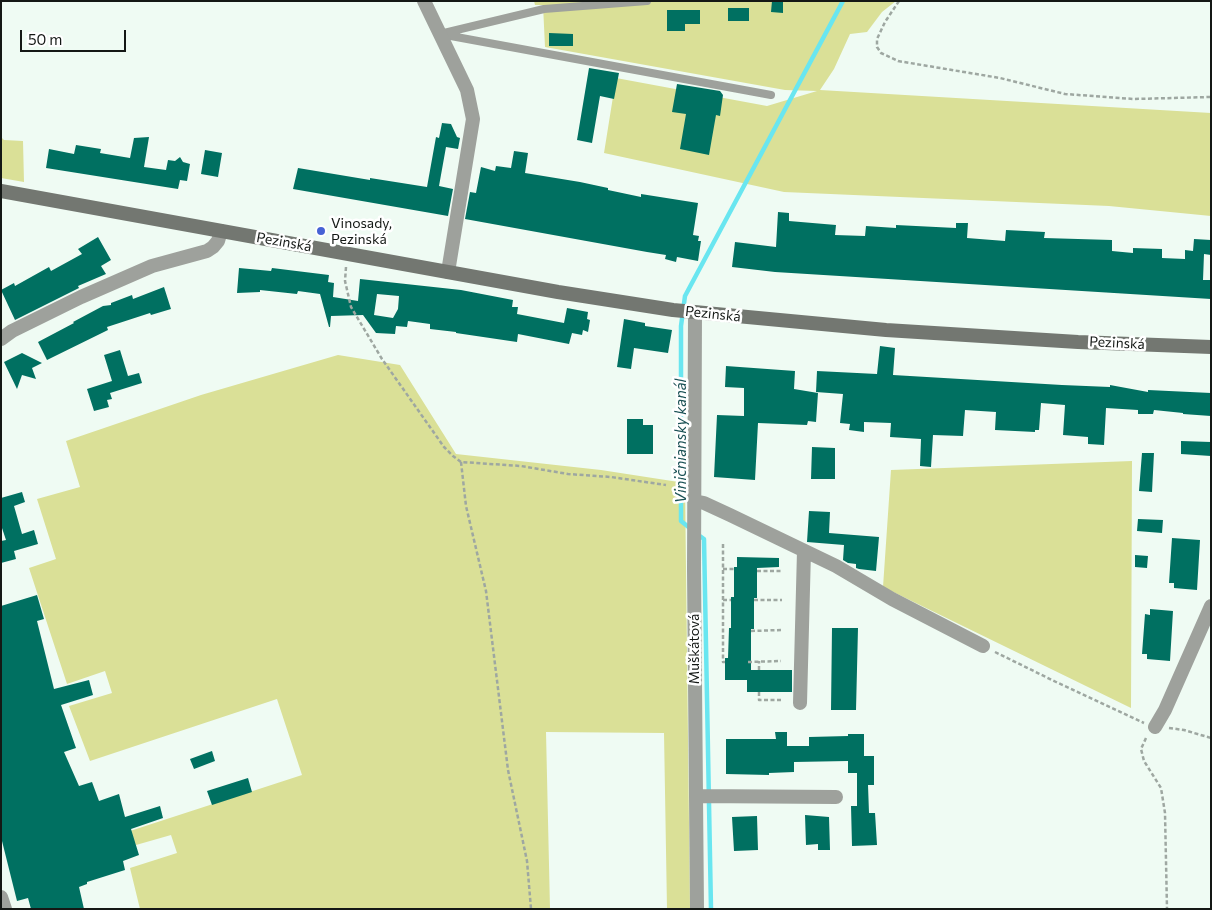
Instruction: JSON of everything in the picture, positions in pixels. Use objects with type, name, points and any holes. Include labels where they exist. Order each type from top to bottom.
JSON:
[{"type":"main road","name":"Pezinská","points":[[1,192],[448,272],[685,312],[886,330],[1078,342],[1211,347]]},
{"type":"street","points":[[424,1],[467,90],[473,119],[448,272]]},
{"type":"street","points":[[1,339],[12,331],[81,297],[152,266],[207,251],[218,241],[221,231]]},
{"type":"street","name":"Muškátová","points":[[685,312],[694,501],[697,909]]},
{"type":"street","points":[[694,501],[704,503],[730,514],[836,566],[892,599],[983,646]]},
{"type":"street","points":[[800,703],[804,551]]},
{"type":"street","points":[[1155,727],[1165,710],[1211,606]]},
{"type":"street","points":[[696,796],[836,798]]},
{"type":"street","points":[[1,896],[5,909]]},
{"type":"lane","points":[[440,34],[544,9],[647,1]]},
{"type":"lane","points":[[440,34],[771,96]]},
{"type":"path","points":[[899,1],[885,22],[877,39],[877,47],[881,53],[898,61],[1000,78],[1066,94],[1134,99],[1211,97]]},
{"type":"path","points":[[347,253],[345,281],[351,307],[382,359],[433,431],[453,456],[461,462],[522,466],[568,474],[612,477],[666,486]]},
{"type":"path","points":[[461,462],[466,506],[486,591],[508,770],[527,861],[531,909]]},
{"type":"path","points":[[723,544],[723,662],[725,662]]},
{"type":"path","points":[[723,569],[734,569]]},
{"type":"path","points":[[757,571],[782,571]]},
{"type":"path","points":[[723,600],[731,600]]},
{"type":"path","points":[[754,600],[782,600]]},
{"type":"path","points":[[751,631],[782,630]]},
{"type":"path","points":[[723,632],[728,631]]},
{"type":"path","points":[[983,646],[1155,727],[1184,730],[1211,738]]},
{"type":"path","points":[[759,661],[759,670]]},
{"type":"path","points":[[748,662],[781,661]]},
{"type":"path","points":[[759,692],[759,700],[781,700]]},
{"type":"path","points":[[1155,727],[1148,734],[1141,749],[1144,761],[1161,788],[1165,813],[1167,909]]},
{"type":"green space","points":[[534,1],[896,1],[882,12],[867,32],[850,34],[834,69],[820,90],[1211,113],[1211,216],[1109,206],[784,192],[604,153],[616,78],[767,106],[817,91],[785,90],[545,47],[543,5],[535,5]]},
{"type":"green space","points":[[1,137],[4,140],[23,141],[24,182],[1,178]]},
{"type":"green space","points":[[338,355],[400,365],[456,454],[601,470],[685,483],[690,909],[667,909],[664,733],[546,732],[550,909],[140,909],[130,868],[177,853],[171,835],[136,845],[130,831],[302,775],[277,699],[90,761],[69,706],[112,693],[105,671],[67,684],[29,568],[56,559],[37,499],[80,487],[66,441],[201,395]]},
{"type":"green space","points":[[1132,461],[1131,708],[883,587],[891,470]]},
{"type":"building","points":[[772,1],[783,1],[783,13],[771,12]]},
{"type":"building","points":[[728,8],[749,8],[749,21],[728,21]]},
{"type":"building","points":[[667,10],[700,10],[700,24],[685,24],[685,31],[667,31]]},
{"type":"building","points":[[549,33],[573,34],[573,46],[549,46]]},
{"type":"building","points":[[589,68],[619,73],[614,99],[600,96],[592,143],[577,140]]},
{"type":"building","points":[[677,84],[720,91],[723,95],[720,116],[716,115],[709,155],[680,149],[686,114],[672,112]]},
{"type":"building","points":[[442,123],[451,124],[457,137],[460,138],[458,149],[446,147],[439,186],[453,189],[448,216],[293,189],[298,168],[427,187],[436,137],[439,138]]},
{"type":"building","points":[[149,137],[144,167],[166,170],[168,160],[175,161],[180,157],[183,162],[190,164],[187,181],[180,180],[178,189],[46,168],[49,149],[74,154],[76,145],[101,149],[100,153],[130,158],[134,138]]},
{"type":"building","points":[[205,150],[222,153],[218,177],[201,174]]},
{"type":"building","points":[[514,151],[528,153],[525,173],[580,182],[641,197],[641,194],[698,203],[693,235],[699,236],[698,241],[701,241],[698,261],[677,257],[676,262],[665,259],[666,255],[465,219],[470,192],[476,193],[481,167],[495,171],[496,166],[511,168]]},
{"type":"building","points":[[778,212],[789,213],[789,221],[836,225],[835,235],[865,236],[866,226],[896,228],[896,225],[956,228],[956,223],[968,223],[967,238],[1005,241],[1006,230],[1045,232],[1044,238],[1112,240],[1112,251],[1133,253],[1133,248],[1162,249],[1162,258],[1185,259],[1185,250],[1193,251],[1194,239],[1211,240],[1211,255],[1204,254],[1203,280],[1211,280],[1211,299],[775,272],[732,267],[735,242],[776,247]]},
{"type":"building","points":[[98,237],[111,260],[101,266],[106,274],[78,286],[79,288],[15,320],[1,290],[14,283],[15,286],[49,267],[51,271],[82,254],[78,249]]},
{"type":"building","points":[[239,268],[271,271],[272,268],[329,275],[328,282],[334,283],[333,297],[358,301],[360,279],[461,290],[513,300],[512,307],[518,307],[517,314],[564,323],[567,308],[588,312],[587,319],[590,320],[588,332],[583,330],[582,335],[572,333],[569,344],[518,334],[517,342],[430,329],[430,324],[408,321],[407,327],[396,326],[395,334],[376,333],[363,315],[331,316],[329,327],[320,294],[298,291],[297,294],[260,290],[260,292],[237,293]],"holes":[[[377,294],[399,296],[398,309],[393,318],[374,315]]]},
{"type":"building","points":[[164,287],[171,309],[151,315],[150,313],[107,327],[108,330],[47,360],[38,342],[103,306],[111,305],[111,303],[132,295],[133,299]]},
{"type":"building","points":[[624,319],[645,323],[645,326],[672,330],[668,353],[634,348],[631,369],[617,367]]},
{"type":"building","points":[[880,346],[895,348],[893,375],[1062,385],[1110,387],[1110,385],[1148,392],[1148,390],[1211,393],[1211,416],[1154,410],[1153,414],[1138,414],[1138,410],[1106,408],[1104,445],[1088,444],[1088,437],[1063,435],[1065,405],[1041,403],[1039,430],[1035,430],[1035,432],[995,430],[996,412],[965,410],[963,436],[933,435],[931,467],[920,466],[921,439],[890,437],[891,423],[864,422],[864,432],[849,430],[850,424],[840,423],[843,394],[816,392],[817,371],[877,374]]},
{"type":"building","points":[[120,350],[128,376],[139,373],[142,383],[110,393],[112,399],[107,400],[109,407],[94,411],[87,389],[112,381],[104,355]]},
{"type":"building","points":[[22,353],[42,363],[32,368],[36,379],[22,375],[17,389],[4,362]]},
{"type":"building","points":[[726,366],[795,371],[794,389],[818,393],[816,422],[808,421],[807,425],[758,423],[755,480],[714,477],[717,415],[744,416],[744,388],[725,387]]},
{"type":"building","points":[[627,419],[643,419],[643,425],[653,425],[653,454],[627,454]]},
{"type":"building","points":[[1181,441],[1211,442],[1211,456],[1181,454]]},
{"type":"building","points":[[812,447],[835,448],[835,479],[811,479]]},
{"type":"building","points":[[1142,453],[1154,453],[1152,492],[1139,491]]},
{"type":"building","points":[[22,492],[25,502],[14,506],[22,534],[34,530],[38,544],[14,551],[16,559],[1,563],[1,541],[6,540],[1,525],[1,498]]},
{"type":"building","points":[[809,511],[830,512],[829,533],[879,537],[876,571],[856,568],[856,564],[843,560],[844,545],[807,542]]},
{"type":"building","points":[[1138,519],[1163,520],[1162,533],[1137,531]]},
{"type":"building","points":[[1172,538],[1200,540],[1197,590],[1174,588],[1174,583],[1169,583]]},
{"type":"building","points":[[1135,555],[1148,556],[1147,568],[1135,567]]},
{"type":"building","points":[[737,557],[779,558],[779,567],[757,568],[757,598],[754,598],[754,629],[751,629],[751,670],[792,670],[792,692],[747,692],[747,680],[725,680],[725,658],[728,658],[729,628],[731,628],[731,597],[734,597],[734,567],[737,567]]},
{"type":"building","points":[[37,595],[44,619],[37,621],[54,689],[89,680],[93,695],[61,705],[76,748],[64,752],[79,786],[92,782],[99,801],[119,794],[125,817],[160,806],[163,818],[131,829],[139,855],[123,861],[125,870],[87,882],[87,884],[79,887],[84,909],[31,909],[28,898],[17,901],[1,837],[1,606]]},
{"type":"building","points":[[1150,609],[1173,611],[1170,661],[1147,659],[1147,654],[1142,654],[1145,614],[1150,615]]},
{"type":"building","points":[[832,628],[858,628],[856,710],[831,710]]},
{"type":"building","points":[[775,732],[787,732],[787,746],[809,746],[809,737],[864,734],[864,756],[874,756],[874,785],[868,785],[869,813],[875,813],[877,845],[852,846],[851,806],[857,806],[857,773],[848,773],[848,761],[794,762],[794,772],[769,773],[769,775],[726,774],[726,739],[776,739]]},
{"type":"building","points":[[212,751],[215,761],[194,769],[190,759]]},
{"type":"building","points":[[248,778],[252,792],[212,805],[207,791]]},
{"type":"building","points":[[805,815],[829,817],[830,850],[818,850],[818,844],[806,845]]},
{"type":"building","points":[[757,816],[758,850],[734,851],[732,817]]},
{"type":"waterway","name":"Viničniansky kanál","points":[[691,529],[681,521],[681,326],[685,296],[843,1]]},
{"type":"waterway","name":"Viničniansky kanál","points":[[697,534],[704,539],[711,909]]},
{"type":"place","name":"Vinosady, Pezinská","points":[[321,231]]}]
